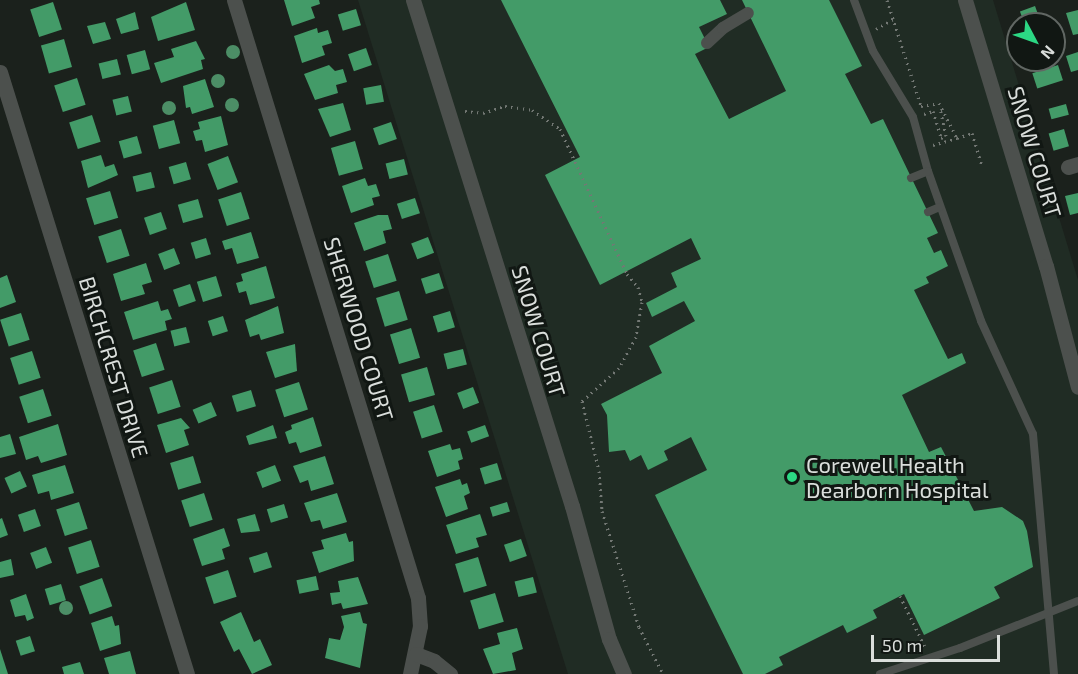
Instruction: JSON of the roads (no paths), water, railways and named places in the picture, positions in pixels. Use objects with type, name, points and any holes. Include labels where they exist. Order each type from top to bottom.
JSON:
[{"type":"street","name":"SHERWOOD COURT","points":[[234,0],[418,598],[416,654],[410,674]]},
{"type":"street","name":"SNOW COURT","points":[[413,0],[572,506],[609,639],[624,674]]},
{"type":"street","name":"SNOW COURT","points":[[964,0],[1043,255],[1078,387]]},
{"type":"street","points":[[707,44],[723,28],[748,13]]},
{"type":"street","name":"BIRCHCREST DRIVE","points":[[0,72],[187,674]]},
{"type":"street","points":[[416,654],[434,661],[450,674]]},
{"type":"lane","points":[[854,0],[866,35],[913,117],[928,171],[981,321],[1033,434],[1054,674]]},
{"type":"lane","points":[[911,178],[928,171]]},
{"type":"lane","points":[[928,212],[940,207]]},
{"type":"lane","points":[[879,674],[960,648],[1078,601]]},
{"type":"place","name":"Corewell Health Dearborn Hospital","points":[[792,477]]}]
